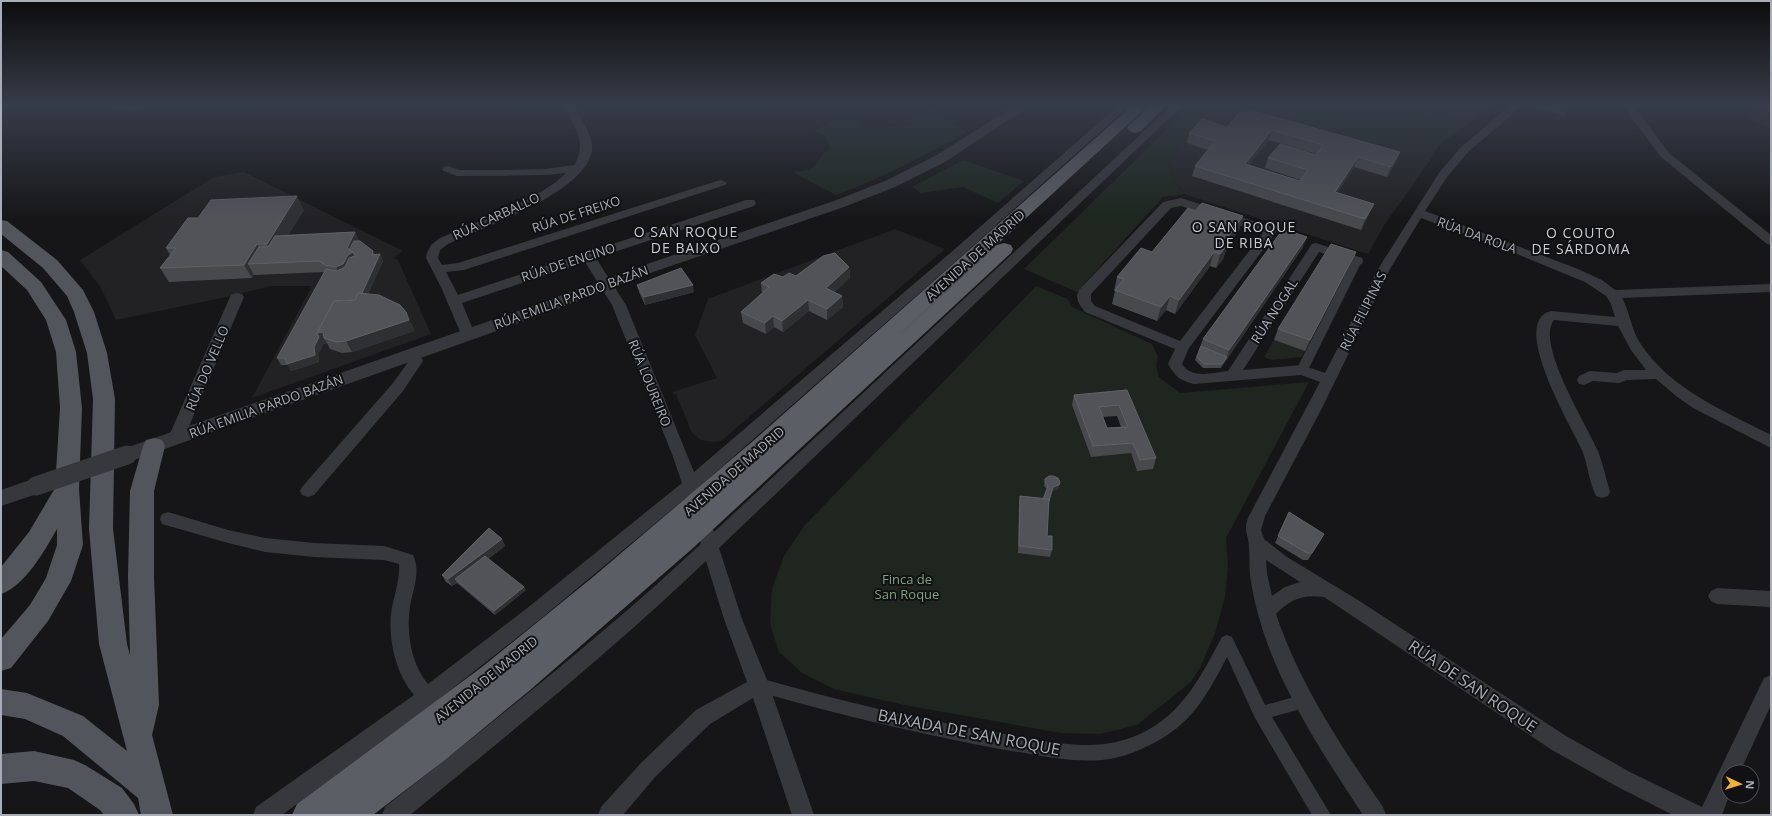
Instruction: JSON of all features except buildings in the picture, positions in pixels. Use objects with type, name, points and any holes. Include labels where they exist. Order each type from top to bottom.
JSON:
[{"type":"highway","name":"AVENIDA DE MADRID","points":[[348,815],[417,764],[510,690],[670,556],[700,515],[1101,143]]},
{"type":"highway","name":"AVENIDA DE MADRID","points":[[308,815],[492,676],[700,515],[1117,143]]},
{"type":"main road","points":[[1,225],[50,264],[76,294],[84,312],[97,353],[104,399],[102,529],[113,644],[155,803]]},
{"type":"main road","points":[[1,256],[34,286],[56,320],[66,352],[72,408],[67,489],[70,545],[58,581],[39,613],[1,659]]},
{"type":"main road","points":[[137,739],[145,705],[141,576],[142,491],[165,442]]},
{"type":"main road","points":[[1,582],[12,573],[42,533],[67,489]]},
{"type":"main road","points":[[1,702],[27,706],[73,726],[155,803]]},
{"type":"main road","points":[[1,769],[34,766],[74,775],[111,799],[123,815]]},
{"type":"street","name":"RÚA CARBALLO","points":[[468,334],[454,300],[432,258],[432,253],[439,244],[535,199],[563,182],[578,168],[585,157],[585,143]]},
{"type":"street","name":"RÚA EMILIA PARDO BAZÁN","points":[[1,498],[165,442],[606,285],[839,204],[890,184],[940,159],[965,143]]},
{"type":"street","name":"AVENIDA DE MADRID","points":[[700,515],[960,251],[1082,143]]},
{"type":"street","name":"AVENIDA DE MADRID","points":[[700,515],[793,468],[1138,143]]},
{"type":"street","name":"RÚA FILIPINAS","points":[[1374,815],[1331,749],[1305,701],[1273,634],[1266,613],[1258,577],[1258,544],[1253,529],[1257,516],[1384,269],[1443,175],[1464,150],[1472,143]]},
{"type":"street","points":[[1656,143],[1665,155],[1771,241]]},
{"type":"street","points":[[448,169],[457,173],[507,173],[545,172],[578,168]]},
{"type":"street","name":"RÚA DE FREIXO","points":[[439,269],[459,266],[721,183]]},
{"type":"street","points":[[1183,347],[1090,309],[1084,301],[1084,293],[1167,205],[1181,202],[1193,204],[1271,232],[1183,347],[1175,364],[1181,374],[1194,379],[1302,370],[1328,379]]},
{"type":"street","name":"RÚA DE ENCINO","points":[[454,300],[750,203]]},
{"type":"street","name":"RÚA DA ROLA","points":[[1418,213],[1530,254],[1582,275],[1599,284],[1612,294],[1620,305],[1623,322],[1634,345],[1649,366],[1657,374],[1702,406],[1771,442]]},
{"type":"street","name":"RÚA NOGAL","points":[[1232,376],[1316,247],[1357,261]]},
{"type":"street","name":"RÚA LOUREIRO","points":[[588,256],[619,305],[680,454],[733,619],[758,685],[803,815]]},
{"type":"street","points":[[1302,370],[1357,261]]},
{"type":"street","points":[[1612,294],[1771,288]]},
{"type":"street","name":"RÚA DO VELLO","points":[[165,442],[237,297]]},
{"type":"street","points":[[1602,492],[1590,450],[1565,399],[1545,353],[1541,327],[1546,318],[1551,315],[1623,322]]},
{"type":"street","points":[[308,491],[398,388],[416,361],[414,354]]},
{"type":"street","points":[[1584,380],[1590,376],[1619,378],[1624,375],[1657,374]]},
{"type":"street","points":[[264,815],[427,697],[532,615],[700,515]]},
{"type":"street","points":[[393,815],[536,700],[672,582],[700,515]]},
{"type":"street","points":[[168,519],[224,536],[265,545],[306,549],[381,552],[398,555],[407,560],[408,569],[406,586],[400,615],[402,637],[409,673],[427,697]]},
{"type":"street","name":"RÚA DE SAN ROQUE","points":[[1258,544],[1282,562],[1352,605],[1560,743],[1622,778],[1695,815]]},
{"type":"street","points":[[1266,613],[1282,597],[1293,591],[1310,588],[1331,592]]},
{"type":"street","points":[[1717,596],[1771,599]]},
{"type":"street","name":"BAIXADA DE SAN ROQUE","points":[[758,685],[850,709],[983,738],[1075,753],[1104,752],[1140,742],[1159,732],[1176,720],[1203,688],[1227,642],[1261,713]]},
{"type":"street","points":[[1733,764],[1771,684]]},
{"type":"street","points":[[609,815],[648,770],[703,717],[758,685]]},
{"type":"street","points":[[1305,701],[1261,713],[1322,815]]},
{"type":"street","points":[[1712,815],[1713,806],[1720,792]]},
{"type":"shaded area","points":[[1182,143],[1442,143],[1438,146],[1431,159],[1385,224],[1368,254],[1184,194],[1174,179],[1167,162]]},
{"type":"shaded area","points":[[244,172],[403,251],[393,258],[398,260],[431,334],[252,398],[312,286],[271,286],[116,320],[101,288],[80,260],[214,177]]},
{"type":"shaded area","points":[[895,229],[945,249],[721,441],[712,442],[701,440],[692,433],[676,394],[674,395],[672,392],[717,378],[695,335],[708,299]]},
{"type":"green space","points":[[829,143],[947,143],[903,166],[836,195],[792,172],[806,170],[813,167],[824,154],[831,149]]},
{"type":"green space","points":[[1153,143],[1182,143],[1167,162],[1174,179],[1184,194],[1163,197],[1077,292],[1024,269]]},
{"type":"green space","points":[[963,160],[1024,181],[998,203],[963,187],[921,193],[912,187]]},
{"type":"green space","name":"Finca de San Roque","points":[[1036,286],[1068,299],[1072,307],[1152,344],[1158,357],[1156,366],[1159,377],[1180,393],[1309,382],[1226,538],[1228,566],[1225,597],[1215,633],[1200,668],[1191,682],[1137,725],[1100,734],[1061,733],[904,705],[834,689],[802,673],[779,652],[770,624],[772,589],[784,556],[804,526]],"holes":[[[1125,401],[1137,471],[1131,453],[1073,406]]]},
{"type":"green space","points":[[1274,340],[1305,351],[1302,357],[1271,360],[1264,357]]},
{"type":"district","name":"O SAN ROQUE DE RIBA","points":[[1244,236]]},
{"type":"district","name":"O SAN ROQUE DE BAIXO","points":[[686,240]]},
{"type":"district","name":"O COUTO DE SÁRDOMA","points":[[1581,242]]}]
